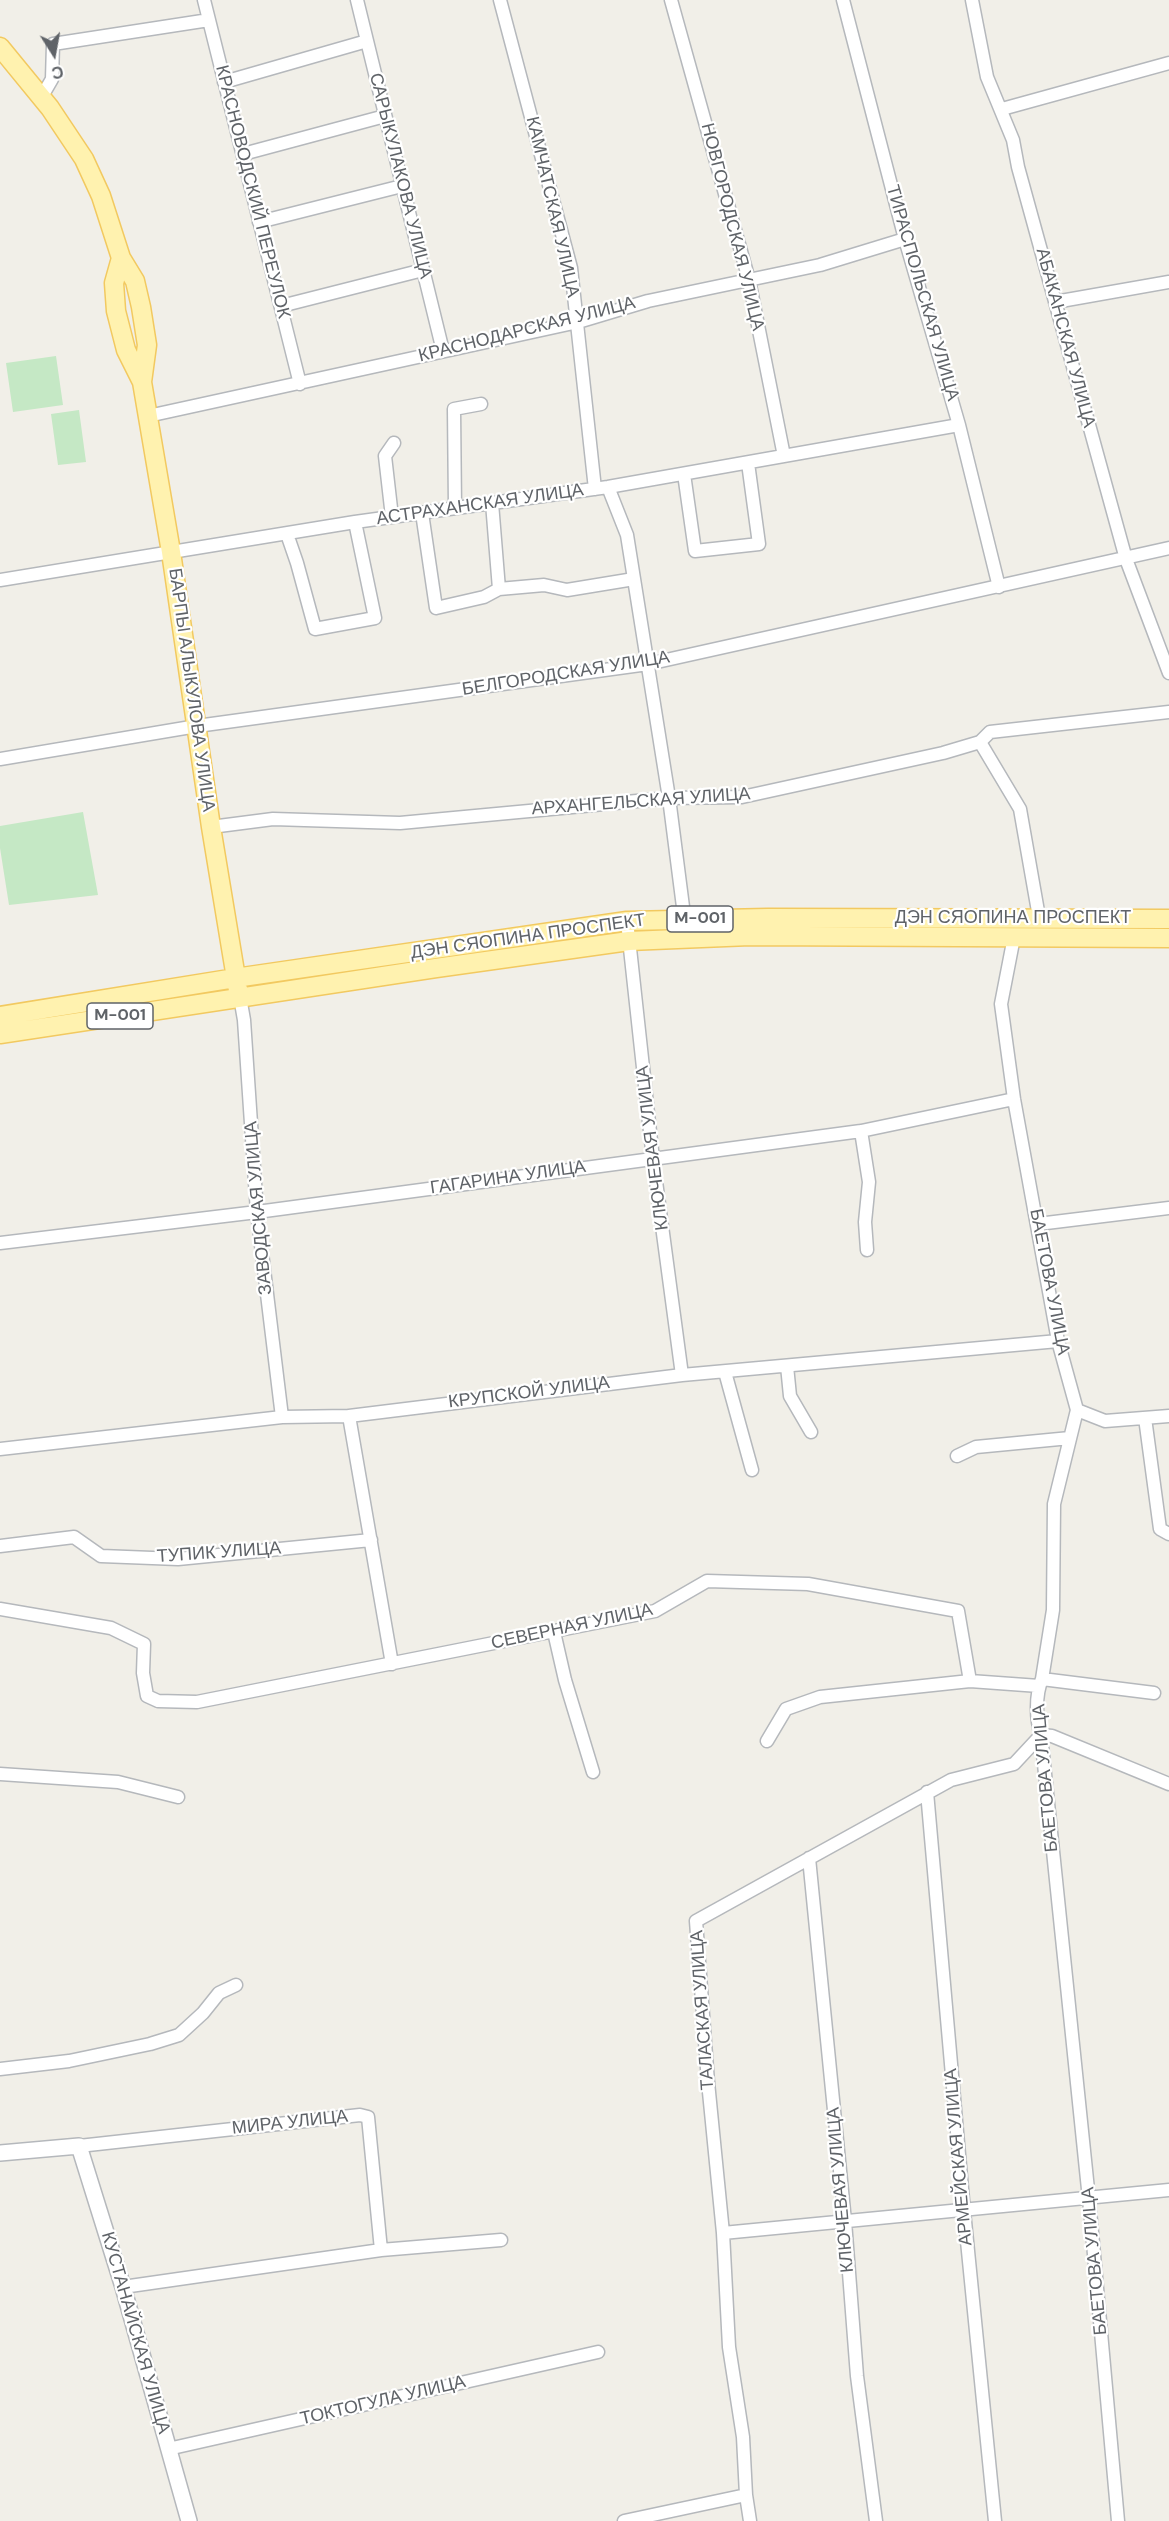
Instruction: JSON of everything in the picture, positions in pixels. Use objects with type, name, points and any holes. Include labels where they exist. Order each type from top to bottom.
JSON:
[{"type":"main road","name":"БАРПЫ АЛЫКУЛОВА УЛИЦА","points":[[0,47],[41,98],[84,159],[101,196],[121,258],[135,282],[141,307],[147,345],[142,382]]},
{"type":"main road","name":"БАРПЫ АЛЫКУЛОВА УЛИЦА","points":[[121,258],[114,283],[116,311],[126,350],[142,382],[171,552],[235,978],[240,997]]},
{"type":"main road","name":"ДЭН СЯОПИНА ПРОСПЕКТ","points":[[0,1016],[235,978],[627,921],[1039,917],[1169,919]]},
{"type":"main road","name":"ДЭН СЯОПИНА ПРОСПЕКТ","points":[[0,1035],[240,997],[629,941],[750,936],[1169,938]]},
{"type":"street","name":"КРАСНОВОДСКИЙ ПЕРЕУЛОК","points":[[204,0],[300,384]]},
{"type":"street","name":"САРЫКУЛАКОВА УЛИЦА","points":[[357,0],[443,351]]},
{"type":"street","name":"КАМЧАТСКАЯ УЛИЦА","points":[[500,0],[571,268],[601,488],[627,535],[669,798],[687,938]]},
{"type":"street","name":"НОВГОРОДСКАЯ УЛИЦА","points":[[671,0],[749,280],[784,456]]},
{"type":"street","name":"ТИРАСПОЛЬСКАЯ УЛИЦА","points":[[843,0],[905,240],[959,425],[999,587]]},
{"type":"street","name":"АБАКАНСКАЯ УЛИЦА","points":[[972,0],[987,77],[1013,140],[1018,167],[1126,559],[1169,673]]},
{"type":"street","points":[[41,98],[52,79],[53,44],[209,20]]},
{"type":"street","points":[[224,82],[367,41]]},
{"type":"street","points":[[1002,109],[1169,63]]},
{"type":"street","points":[[243,154],[386,116]]},
{"type":"street","points":[[259,222],[402,186]]},
{"type":"street","name":"КРАСНОДАРСКАЯ УЛИЦА","points":[[148,416],[578,322],[648,301],[820,265],[905,240]]},
{"type":"street","points":[[280,306],[423,270]]},
{"type":"street","points":[[1055,302],[1169,282]]},
{"type":"street","points":[[455,508],[454,409],[481,404]]},
{"type":"street","name":"АСТРАХАНСКАЯ УЛИЦА","points":[[0,580],[355,522],[601,488],[959,425]]},
{"type":"street","points":[[392,517],[385,456],[394,443]]},
{"type":"street","points":[[684,474],[695,551],[759,544],[748,463]]},
{"type":"street","points":[[492,503],[499,589]]},
{"type":"street","points":[[422,513],[436,608],[484,597],[499,589],[544,585],[567,590],[634,579]]},
{"type":"street","points":[[287,534],[315,629],[375,618],[355,522]]},
{"type":"street","name":"БЕЛГОРОДСКАЯ УЛИЦА","points":[[0,759],[197,726],[648,664],[1169,548]]},
{"type":"street","name":"АРХАНГЕЛЬСКАЯ УЛИЦА","points":[[211,827],[273,819],[400,823],[669,798],[742,797],[943,753],[980,742],[990,732],[1169,712]]},
{"type":"street","points":[[980,742],[1020,809],[1039,917]]},
{"type":"street","name":"КЛЮЧЕВАЯ УЛИЦА","points":[[627,921],[653,1159],[682,1375]]},
{"type":"street","name":"БАЕТОВА УЛИЦА","points":[[1014,937],[1001,1004],[1014,1099],[1058,1341],[1077,1410],[1054,1504],[1053,1610],[1041,1683],[1037,1725],[1041,1735],[1089,2199],[1118,2521]]},
{"type":"street","name":"ЗАВОДСКАЯ УЛИЦА","points":[[240,997],[244,1020],[257,1212],[282,1417]]},
{"type":"street","name":"ГАГАРИНА УЛИЦА","points":[[0,1243],[257,1212],[861,1131],[1014,1099]]},
{"type":"street","points":[[861,1131],[869,1182],[865,1222],[867,1250]]},
{"type":"street","points":[[1038,1224],[1169,1208]]},
{"type":"street","name":"КРУПСКОЙ УЛИЦА","points":[[0,1449],[282,1417],[349,1416],[682,1375],[1058,1341]]},
{"type":"street","points":[[787,1366],[790,1396],[811,1432]]},
{"type":"street","points":[[725,1372],[752,1470]]},
{"type":"street","points":[[1077,1410],[1105,1421],[1169,1416]]},
{"type":"street","points":[[349,1416],[392,1664]]},
{"type":"street","points":[[1145,1418],[1160,1528],[1169,1534]]},
{"type":"street","points":[[957,1456],[976,1447],[1070,1438]]},
{"type":"street","name":"ТУПИК УЛИЦА","points":[[0,1546],[74,1537],[101,1556],[178,1559],[371,1540]]},
{"type":"street","name":"СЕВЕРНАЯ УЛИЦА","points":[[0,1609],[111,1628],[144,1644],[142,1673],[147,1696],[158,1701],[198,1702],[655,1611],[707,1581],[808,1584],[958,1611],[970,1682]]},
{"type":"street","points":[[554,1632],[565,1680],[593,1772]]},
{"type":"street","points":[[767,1741],[786,1709],[820,1697],[970,1682],[1041,1683],[1154,1693]]},
{"type":"street","points":[[1041,1735],[1052,1736],[1169,1784]]},
{"type":"street","name":"ТАЛАСКАЯ УЛИЦА","points":[[750,2521],[746,2496],[743,2437],[729,2347],[723,2233],[708,2082],[696,1921],[951,1780],[1014,1764],[1041,1735]]},
{"type":"street","points":[[0,1774],[118,1782],[178,1797]]},
{"type":"street","name":"АРМЕЙСКАЯ УЛИЦА","points":[[927,1792],[963,2211],[995,2521]]},
{"type":"street","name":"КЛЮЧЕВАЯ УЛИЦА","points":[[809,1858],[845,2221],[857,2376],[876,2521]]},
{"type":"street","points":[[0,2069],[69,2061],[150,2044],[179,2035],[219,1993],[236,1985]]},
{"type":"street","name":"МИРА УЛИЦА","points":[[79,2146],[360,2115],[368,2117],[381,2250]]},
{"type":"street","points":[[0,2153],[79,2146]]},
{"type":"street","name":"КУСТАНАЙСКАЯ УЛИЦА","points":[[79,2146],[123,2287],[189,2521]]},
{"type":"street","points":[[723,2233],[1169,2190]]},
{"type":"street","points":[[123,2287],[381,2250],[501,2240]]},
{"type":"street","name":"ТОКТОГУЛА УЛИЦА","points":[[168,2449],[598,2352]]},
{"type":"street","points":[[624,2521],[746,2496]]},
{"type":"green space","points":[[56,356],[63,405],[13,412],[6,363]]},
{"type":"green space","points":[[79,410],[86,462],[58,465],[51,414]]},
{"type":"green space","points":[[83,812],[98,895],[9,905],[0,848],[0,826]]}]
